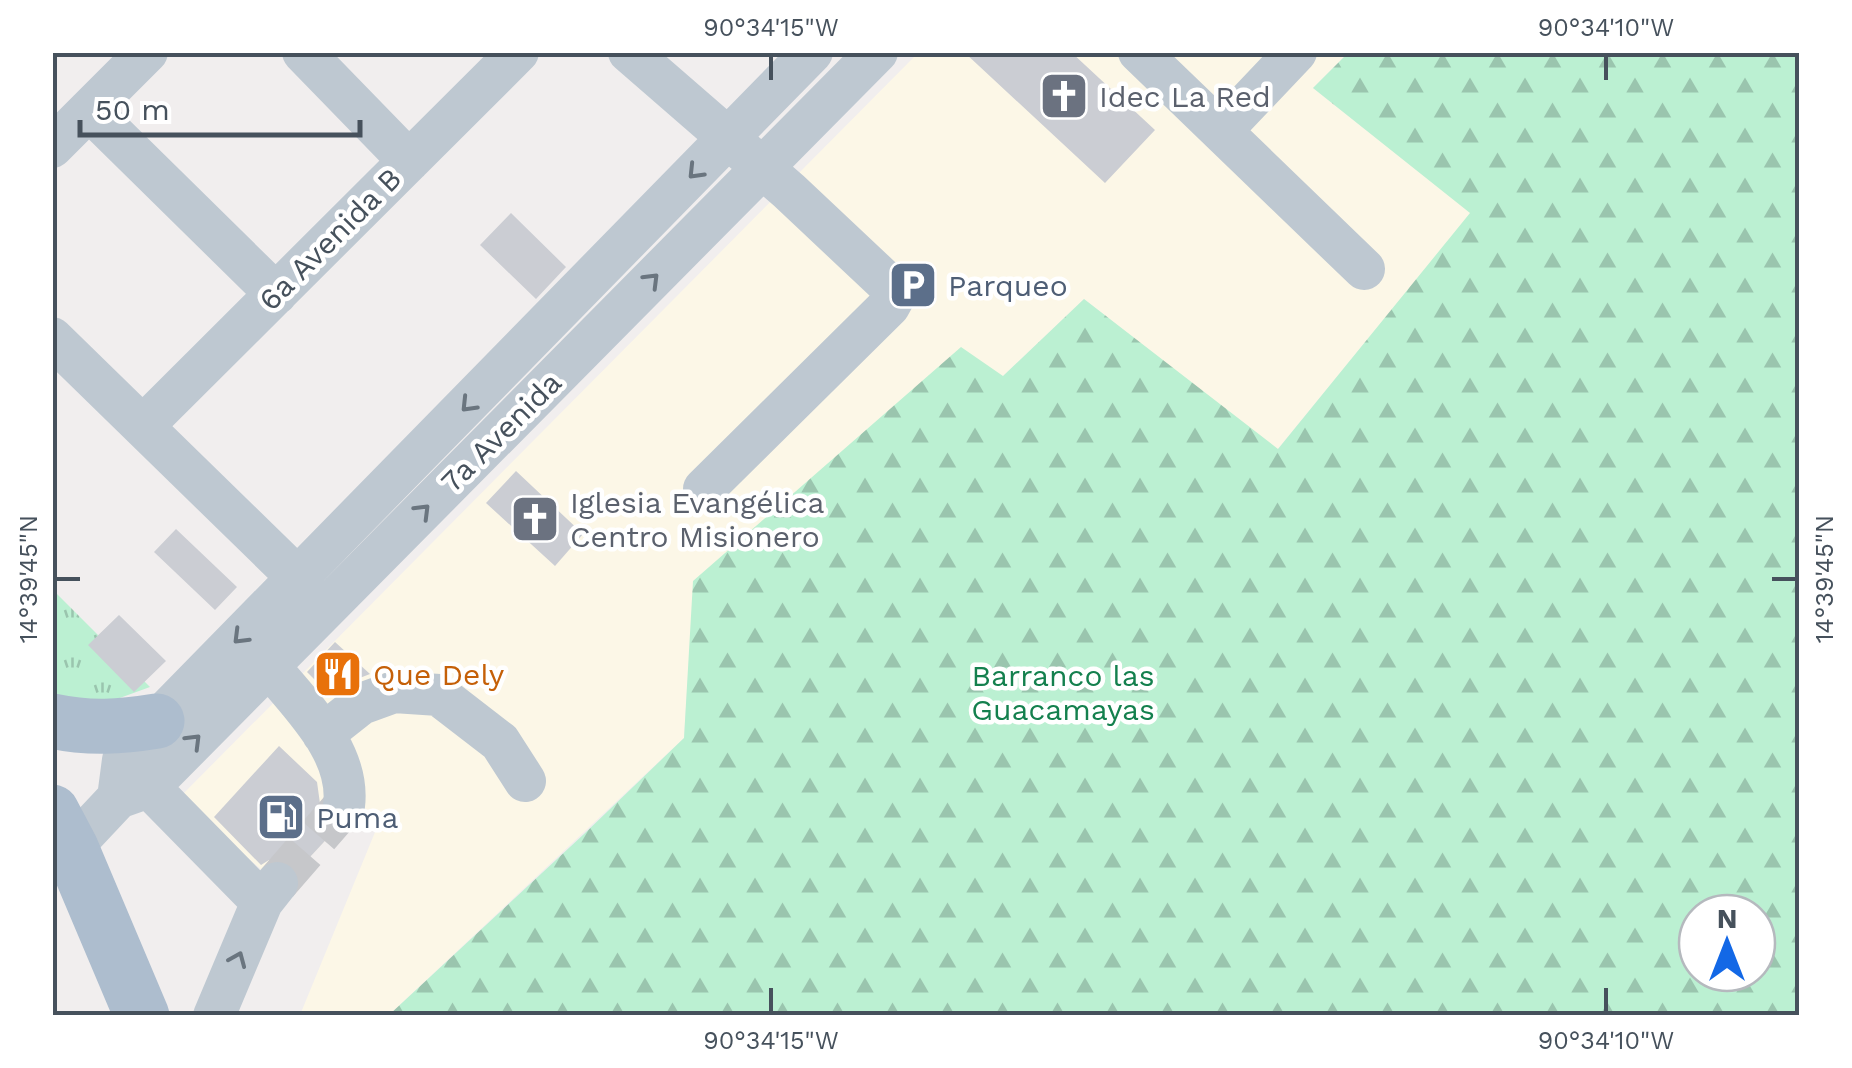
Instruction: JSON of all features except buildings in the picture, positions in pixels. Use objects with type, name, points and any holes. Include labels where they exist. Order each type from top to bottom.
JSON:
[{"type":"main road","points":[[52,721],[117,728],[157,721]]},
{"type":"main road","points":[[59,840],[142,1016]]},
{"type":"street","points":[[52,147],[147,52]]},
{"type":"street","points":[[303,52],[409,161]]},
{"type":"street","name":"6a Avenida B","points":[[143,426],[518,52]]},
{"type":"street","points":[[629,52],[789,191],[891,287],[894,297],[704,489]]},
{"type":"street","name":"7a Avenida","points":[[134,792],[123,760],[157,721],[812,52]]},
{"type":"street","name":"7a Avenida","points":[[59,840],[134,792],[269,666],[877,52]]},
{"type":"street","points":[[1221,131],[1296,52]]},
{"type":"street","points":[[1151,57],[1221,131],[1364,269]]},
{"type":"street","points":[[89,110],[276,294]]},
{"type":"street","points":[[52,338],[298,578]]},
{"type":"street","points":[[269,666],[323,734],[339,763],[346,789],[344,806]]},
{"type":"street","points":[[323,734],[361,704],[394,692],[438,696],[500,742],[525,781]]},
{"type":"street","points":[[134,792],[270,892],[214,1016]]},
{"type":"shaded area","points":[[918,53],[1348,53],[1313,88],[1471,213],[1277,450],[1084,299],[1003,376],[694,581],[684,738],[389,1015],[300,1015],[380,820],[351,813],[282,887],[178,799]]},
{"type":"green space","name":"Barranco las Guacamayas","points":[[1348,53],[1799,53],[1799,1015],[389,1015],[684,738],[693,581],[961,347],[1003,376],[1084,299],[1278,449],[1470,213],[1313,88]]},
{"type":"green space","points":[[52,589],[150,687],[95,707],[53,695]]},
{"type":"tunnel","points":[[277,883],[344,806]]},
{"type":"place","name":"Idec La Red","points":[[1064,96]]},
{"type":"place","name":"Parqueo","points":[[913,285]]},
{"type":"place","name":"Iglesia Evangélica Centro Misionero","points":[[535,519]]},
{"type":"place","name":"Que Dely","points":[[338,674]]},
{"type":"place","name":"Puma","points":[[281,817]]}]
